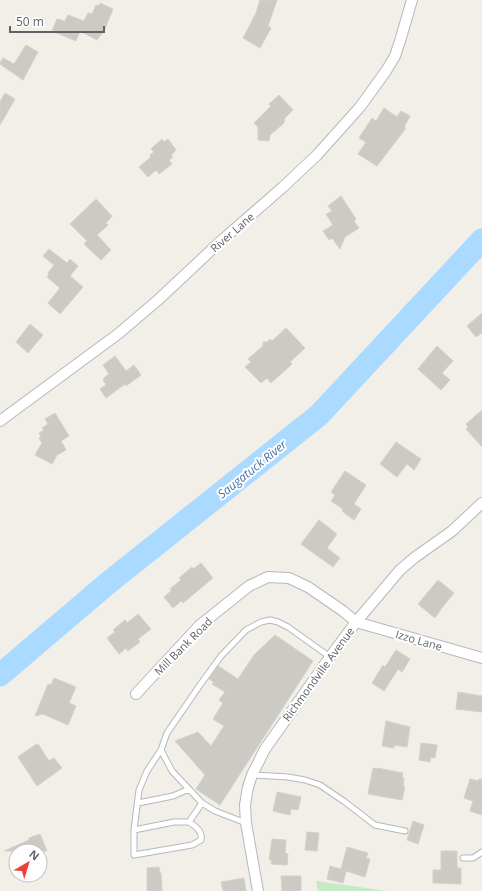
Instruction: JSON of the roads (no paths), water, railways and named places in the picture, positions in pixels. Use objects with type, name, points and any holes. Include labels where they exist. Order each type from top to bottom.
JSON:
[{"type":"street","name":"River Lane","points":[[0,421],[118,334],[158,300],[206,254],[283,187],[317,155],[360,107],[386,71],[400,42],[412,0]]},
{"type":"street","name":"Richmondville Avenue","points":[[258,891],[246,824],[245,805],[252,775],[265,749],[356,622],[400,570],[414,558],[452,531],[482,503]]},
{"type":"street","name":"Mill Bank Road","points":[[136,694],[199,626],[249,586],[268,577],[290,578],[343,611],[356,622]]},
{"type":"street","name":"Izzo Lane","points":[[356,622],[482,658]]},
{"type":"lane","points":[[134,830],[174,822],[189,822],[200,832],[202,836],[201,840],[192,845],[134,855],[134,830],[139,790],[147,771],[161,750],[167,733],[221,656],[246,630],[261,622],[270,620],[278,622],[288,626],[330,657]]},
{"type":"lane","points":[[161,750],[172,771],[202,803],[246,824]]},
{"type":"lane","points":[[252,775],[288,777],[305,780],[320,785],[346,802],[375,825],[405,831]]},
{"type":"lane","points":[[138,803],[173,796],[189,789]]},
{"type":"lane","points":[[189,822],[202,803]]},
{"type":"lane","points":[[463,858],[473,858],[482,852]]},
{"type":"waterway","name":"Saugatuck River","points":[[0,675],[108,583],[319,415],[482,240]]}]
